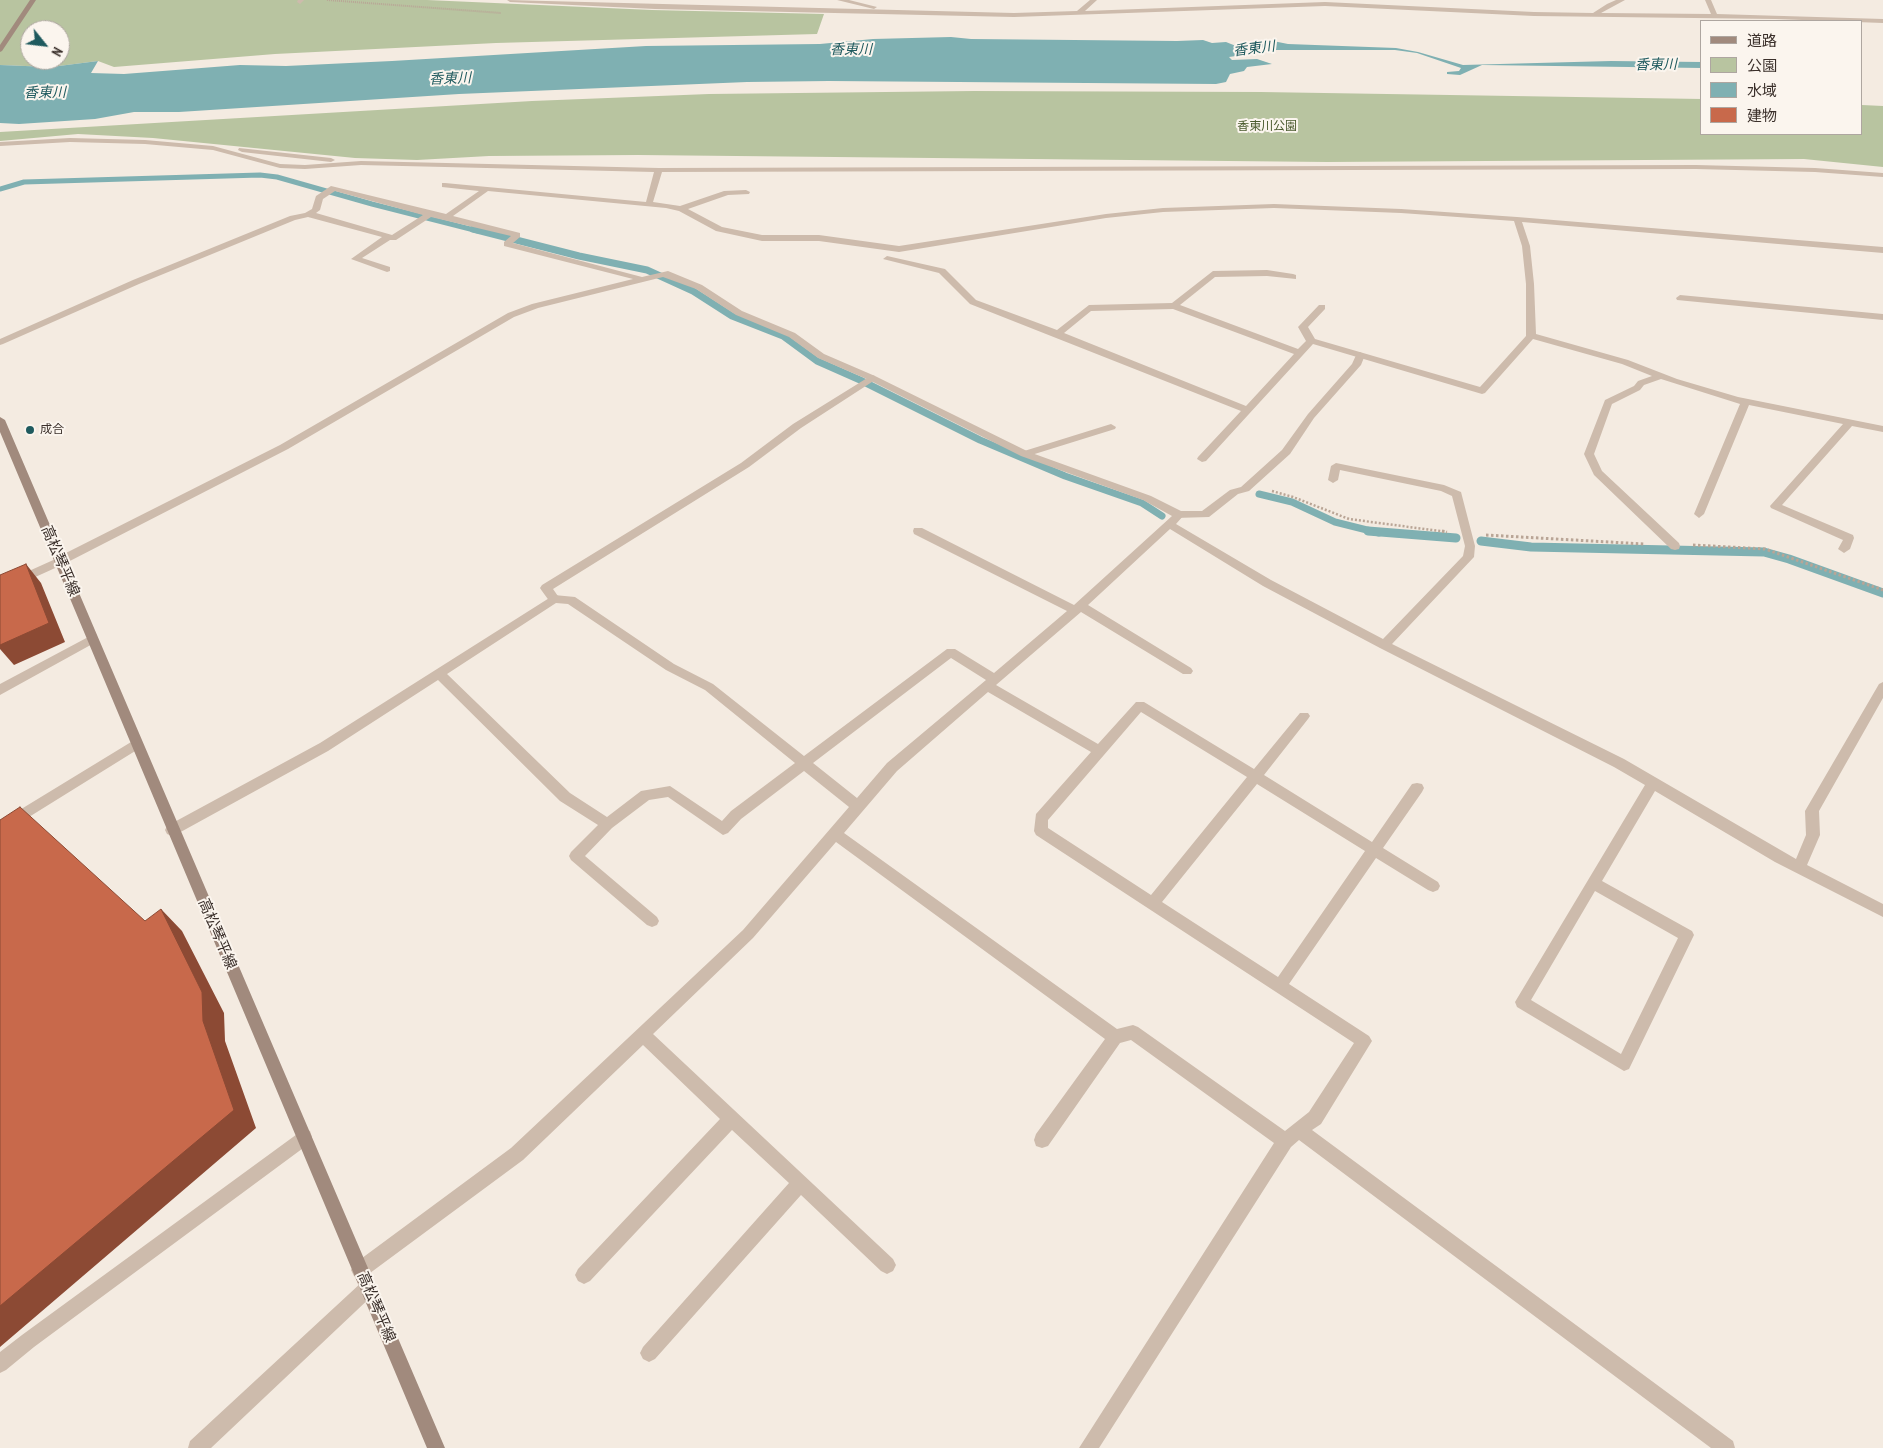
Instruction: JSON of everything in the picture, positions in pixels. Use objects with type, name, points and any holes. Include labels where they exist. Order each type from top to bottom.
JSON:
[{"type":"main road","points":[[0,50],[33,0]]},
{"type":"main road","name":"高松琴平線","points":[[0,420],[172,830],[436,1448]]},
{"type":"street","points":[[510,0],[664,7],[1014,15],[1325,4],[1534,14],[1850,20]]},
{"type":"street","points":[[840,0],[919,14]]},
{"type":"street","points":[[1079,12],[1094,0]]},
{"type":"street","points":[[1595,14],[1609,4],[1622,0]]},
{"type":"street","points":[[1708,0],[1716,16]]},
{"type":"street","points":[[1863,20],[1883,21]]},
{"type":"street","points":[[0,144],[79,140],[145,142],[213,148],[280,166],[305,167],[361,163],[659,170],[1696,167],[1815,170],[1883,175]]},
{"type":"street","points":[[649,204],[659,170]]},
{"type":"street","points":[[445,184],[649,204],[682,209],[720,229],[762,238],[819,238],[899,249],[1106,216],[1223,207],[1316,207],[1517,219],[1883,250]]},
{"type":"street","points":[[0,342],[262,230],[308,215],[316,210],[319,198],[334,188],[426,216],[447,217],[517,235],[507,244],[634,276],[642,280]]},
{"type":"street","points":[[447,217],[488,188]]},
{"type":"street","points":[[682,209],[727,193],[746,192]]},
{"type":"street","points":[[308,215],[393,238],[426,216]]},
{"type":"street","points":[[1322,307],[1303,327],[1311,341],[1482,391],[1531,336],[1530,284],[1526,246],[1517,219]]},
{"type":"street","points":[[388,237],[355,259],[388,268]]},
{"type":"street","points":[[887,259],[942,271],[973,302],[1247,410]]},
{"type":"street","points":[[1174,306],[1213,274],[1268,273],[1293,277]]},
{"type":"street","points":[[0,589],[60,561],[284,446],[511,315],[535,306],[668,274],[699,287],[739,313],[792,335],[821,356],[868,381],[1024,454],[1147,498],[1174,520],[1267,583],[1384,645],[1619,763],[1799,867],[1883,911]]},
{"type":"street","points":[[1680,298],[1883,317]]},
{"type":"street","points":[[1058,334],[1089,308],[1174,306],[1300,353]]},
{"type":"street","points":[[1531,336],[1625,362],[1661,376],[1745,402],[1883,429]]},
{"type":"street","points":[[1202,460],[1311,341]]},
{"type":"street","points":[[360,1270],[517,1154],[748,934],[892,767],[1078,608],[1174,520],[1205,514],[1234,492],[1245,489],[1286,452],[1311,416],[1356,364],[1360,355]]},
{"type":"street","points":[[1661,376],[1641,383],[1637,388],[1608,402],[1589,454],[1598,473],[1676,546]]},
{"type":"street","points":[[554,599],[546,588],[745,466],[798,426],[868,381]]},
{"type":"street","points":[[1699,514],[1745,402]]},
{"type":"street","points":[[1844,549],[1849,538],[1775,506],[1850,423]]},
{"type":"street","points":[[1024,454],[1111,427]]},
{"type":"street","points":[[1333,480],[1336,466],[1444,488],[1457,494],[1470,546],[1468,557],[1384,645]]},
{"type":"street","points":[[918,531],[1078,608],[1187,671]]},
{"type":"street","points":[[172,830],[324,747],[554,599],[571,600],[670,667],[709,687],[857,806]]},
{"type":"street","points":[[0,690],[92,639]]},
{"type":"street","points":[[652,921],[576,856],[607,824],[646,795],[670,791],[722,829],[736,816],[951,652],[991,683],[1099,751]]},
{"type":"street","points":[[439,673],[565,797],[607,824]]},
{"type":"street","points":[[1799,867],[1813,835],[1812,811],[1883,687]]},
{"type":"street","points":[[1088,1448],[1285,1141],[1316,1118],[1364,1041],[1041,831],[1041,818],[1140,705],[1434,886]]},
{"type":"street","points":[[1152,904],[1304,716]]},
{"type":"street","points":[[0,829],[136,744]]},
{"type":"street","points":[[1593,883],[1687,935],[1624,1064],[1522,1002],[1653,782]]},
{"type":"street","points":[[1279,987],[1417,788]]},
{"type":"street","points":[[834,833],[1115,1037]]},
{"type":"street","points":[[1042,1140],[1115,1037],[1133,1032],[1285,1141]]},
{"type":"street","points":[[643,1034],[887,1265]]},
{"type":"street","points":[[584,1275],[732,1118]]},
{"type":"street","points":[[1299,1130],[1726,1448]]},
{"type":"street","points":[[0,1364],[28,1341],[304,1137]]},
{"type":"street","points":[[649,1353],[800,1183]]},
{"type":"street","points":[[197,1448],[368,1288]]},
{"type":"path","points":[[1245,489],[1269,490],[1293,497],[1337,516],[1355,521],[1467,534],[1539,540],[1765,549],[1883,590]]},
{"type":"green space","points":[[0,0],[427,0],[652,10],[824,14],[817,34],[496,43],[275,54],[114,67],[98,61],[70,65],[70,20],[20,20],[20,66],[0,65]]},
{"type":"green space","name":"香東川公園","points":[[974,91],[1261,92],[1700,99],[1700,135],[1863,135],[1863,105],[1883,106],[1883,167],[1804,159],[1327,162],[638,155],[489,156],[417,160],[355,158],[153,138],[78,134],[0,141],[0,132],[532,101],[709,94]]},
{"type":"water","name":"香東川","points":[[951,37],[971,39],[1203,40],[1212,43],[1226,42],[1236,46],[1253,46],[1260,42],[1273,41],[1288,44],[1396,48],[1418,52],[1463,65],[1611,61],[1700,62],[1700,68],[1482,65],[1460,75],[1447,74],[1447,72],[1459,71],[1461,68],[1417,53],[1395,50],[1272,50],[1262,48],[1253,50],[1250,54],[1229,57],[1232,60],[1257,59],[1272,64],[1247,67],[1244,71],[1230,74],[1226,82],[1216,84],[747,82],[459,94],[179,112],[134,112],[95,119],[19,124],[0,123],[0,65],[20,66],[20,70],[70,70],[70,65],[98,61],[91,73],[124,74],[240,65],[286,66],[646,46],[820,44],[873,39]]},
{"type":"building","points":[[26,564],[49,623],[0,645],[0,575]]},
{"type":"building","points":[[20,807],[145,921],[161,909],[202,992],[203,1021],[234,1110],[0,1306],[0,820]]},
{"type":"waterway","points":[[0,189],[24,182],[260,175],[277,177],[478,231]]},
{"type":"waterway","points":[[473,229],[579,256],[647,270],[693,291],[732,316],[783,336],[817,361],[860,380],[980,440],[1065,476],[1142,503],[1162,516]]},
{"type":"waterway","points":[[1259,494],[1292,502],[1335,522],[1372,531]]},
{"type":"waterway","points":[[1368,531],[1372,531]]},
{"type":"waterway","points":[[1372,531],[1456,538]]},
{"type":"waterway","points":[[1372,531],[1379,533]]},
{"type":"waterway","points":[[1481,541],[1531,547],[1764,552],[1789,559],[1883,593]]},
{"type":"place","name":"成合","points":[[30,430]]}]
